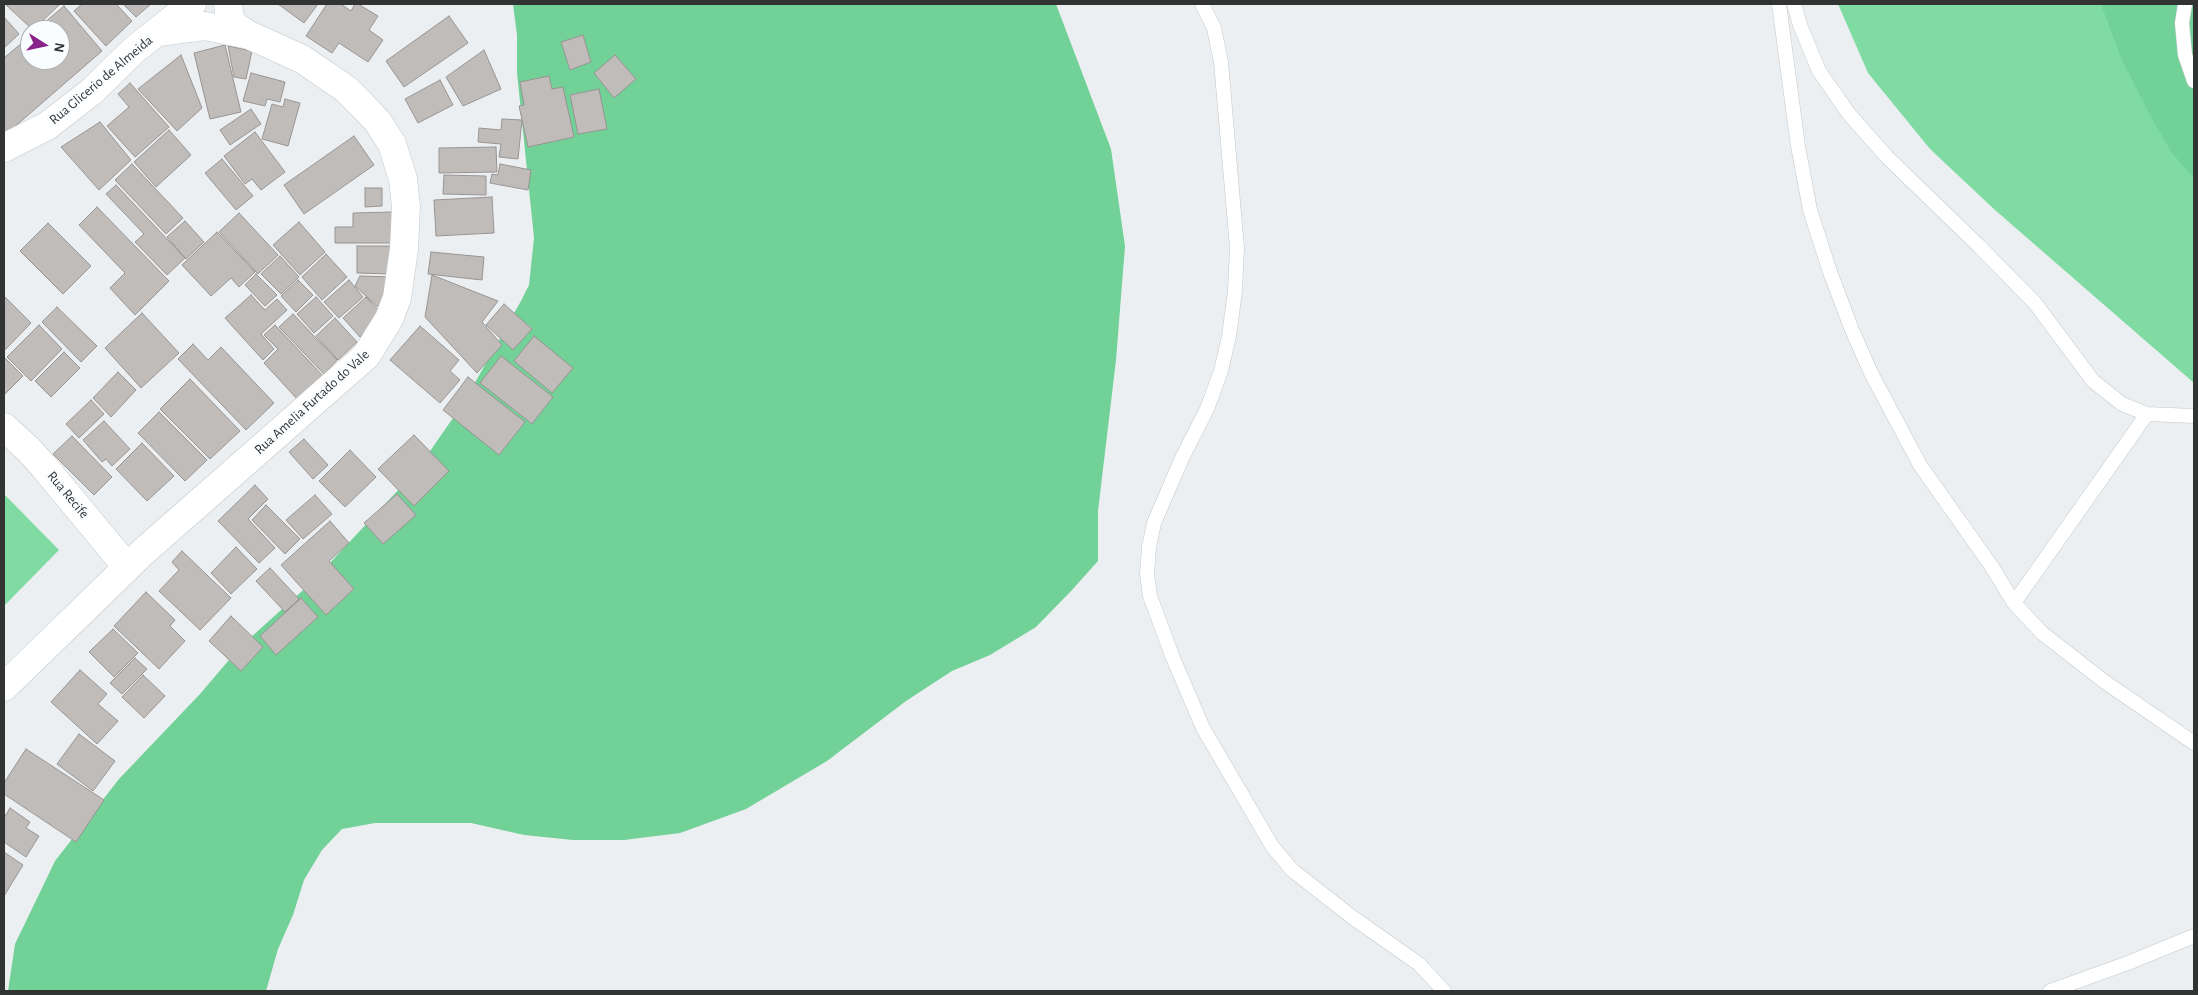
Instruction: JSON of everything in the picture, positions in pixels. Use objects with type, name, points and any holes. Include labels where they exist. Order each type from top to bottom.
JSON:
[{"type":"street","name":"Rua Glicerio de Almeida","points":[[4,148],[47,126],[91,92],[134,50],[192,4]]},
{"type":"street","points":[[228,4],[230,19],[235,26],[249,35]]},
{"type":"street","name":"Rua Amelia Furtado do Vale","points":[[4,687],[127,567],[366,356],[389,319],[397,298],[404,249],[406,206],[404,179],[392,144],[378,122],[346,89],[302,59],[249,35],[205,26],[158,32]]},
{"type":"street","name":"Rua Recife","points":[[4,428],[29,450],[45,468],[127,567]]},
{"type":"lane","points":[[1202,4],[1214,28],[1222,70],[1238,248],[1235,291],[1229,336],[1221,371],[1207,409],[1182,458],[1154,523],[1149,547],[1147,574],[1150,596],[1173,658],[1203,728],[1272,846],[1292,870],[1352,917],[1420,964],[1444,991]]},
{"type":"lane","points":[[1779,4],[1798,146],[1809,201],[1833,280],[1872,373],[1920,465],[1992,567],[2014,603],[2042,633],[2105,682],[2194,743]]},
{"type":"lane","points":[[1794,4],[1800,25],[1819,71],[1849,114],[1887,157],[1978,244],[2035,303],[2093,381],[2122,404],[2147,414],[2194,416]]},
{"type":"lane","points":[[2185,4],[2182,23],[2184,55],[2194,81]]},
{"type":"lane","points":[[2014,603],[2147,414]]},
{"type":"lane","points":[[2050,991],[2128,963],[2194,936]]},
{"type":"green space","points":[[513,4],[1056,4],[1111,149],[1125,246],[1116,360],[1098,511],[1098,561],[1036,627],[990,655],[952,671],[906,701],[827,761],[746,809],[680,833],[624,840],[573,840],[524,835],[471,823],[375,823],[342,829],[322,850],[304,880],[293,915],[278,949],[266,991],[8,991],[15,944],[55,861],[119,779],[200,694],[240,647],[311,583],[417,470],[464,402],[521,301],[529,285],[534,238],[517,73],[517,35]]},
{"type":"green space","points":[[1838,4],[2194,4],[2194,383],[1995,210],[1930,149],[1868,73]]},
{"type":"green space","points":[[2101,4],[2194,4],[2194,178],[2172,153],[2152,119],[2121,58]]},
{"type":"green space","points":[[4,494],[59,550],[4,606]]},
{"type":"building","points":[[5,4],[60,4],[43,20],[22,20]]},
{"type":"building","points":[[82,4],[116,4],[132,21],[106,46],[74,11]]},
{"type":"building","points":[[123,4],[151,4],[136,17]]},
{"type":"building","points":[[278,4],[318,4],[304,23]]},
{"type":"building","points":[[327,4],[341,4],[351,11],[355,4],[358,4],[378,16],[369,30],[383,40],[368,62],[339,43],[332,53],[306,36]]},
{"type":"building","points":[[64,6],[102,51],[4,136],[4,58],[20,44],[20,70],[70,70],[70,20],[48,20]]},
{"type":"building","points":[[449,16],[468,43],[404,87],[386,61]]},
{"type":"building","points":[[4,17],[19,34],[4,48]]},
{"type":"building","points":[[583,35],[591,62],[570,70],[561,42]]},
{"type":"building","points":[[225,45],[241,112],[210,119],[194,53]]},
{"type":"building","points":[[228,46],[252,51],[246,79],[234,77]]},
{"type":"building","points":[[484,50],[501,89],[463,106],[446,77]]},
{"type":"building","points":[[181,55],[202,108],[177,131],[138,89]]},
{"type":"building","points":[[615,55],[636,79],[614,98],[594,73]]},
{"type":"building","points":[[251,73],[285,82],[280,102],[267,99],[265,106],[243,101]]},
{"type":"building","points":[[549,76],[552,89],[563,87],[574,137],[528,147],[519,106],[524,105],[520,82]]},
{"type":"building","points":[[440,80],[453,105],[418,123],[405,99]]},
{"type":"building","points":[[130,83],[169,127],[135,157],[107,126],[129,107],[118,94]]},
{"type":"building","points":[[599,89],[607,129],[578,134],[570,95]]},
{"type":"building","points":[[285,99],[300,103],[288,146],[262,139],[272,104],[283,107]]},
{"type":"building","points":[[251,109],[261,124],[230,145],[220,130]]},
{"type":"building","points":[[502,119],[522,120],[518,159],[499,157],[501,144],[478,142],[479,128],[501,130]]},
{"type":"building","points":[[100,122],[131,160],[99,190],[61,147]]},
{"type":"building","points":[[169,130],[191,155],[156,187],[134,162]]},
{"type":"building","points":[[255,132],[285,172],[261,190],[252,179],[245,184],[224,156]]},
{"type":"building","points":[[354,136],[374,165],[304,214],[284,185]]},
{"type":"building","points":[[496,147],[497,172],[439,173],[439,148]]},
{"type":"building","points":[[222,159],[253,196],[236,210],[205,173]]},
{"type":"building","points":[[132,164],[183,218],[166,234],[115,180]]},
{"type":"building","points":[[500,164],[531,170],[528,190],[490,183],[492,174],[498,175]]},
{"type":"building","points":[[444,175],[486,176],[486,195],[443,194]]},
{"type":"building","points":[[116,185],[185,258],[167,275],[135,242],[144,234],[106,194]]},
{"type":"building","points":[[365,188],[382,188],[382,206],[365,207]]},
{"type":"building","points":[[492,197],[494,233],[436,236],[434,200]]},
{"type":"building","points":[[97,207],[169,281],[135,315],[110,288],[125,273],[79,225]]},
{"type":"building","points":[[393,212],[393,243],[335,243],[335,227],[353,227],[353,213]]},
{"type":"building","points":[[239,213],[278,255],[258,274],[219,232]]},
{"type":"building","points":[[185,221],[204,242],[186,259],[167,237]]},
{"type":"building","points":[[299,222],[325,252],[300,275],[273,245]]},
{"type":"building","points":[[48,223],[91,266],[63,294],[20,251]]},
{"type":"building","points":[[217,232],[255,272],[239,287],[231,278],[211,296],[182,265]]},
{"type":"building","points":[[357,246],[393,246],[393,274],[357,273]]},
{"type":"building","points":[[431,252],[484,257],[482,280],[428,274]]},
{"type":"building","points":[[326,254],[347,277],[322,300],[302,277]]},
{"type":"building","points":[[280,256],[299,277],[281,294],[261,274]]},
{"type":"building","points":[[256,274],[277,295],[265,306],[245,285]]},
{"type":"building","points":[[432,275],[498,301],[482,322],[502,345],[477,373],[425,317]]},
{"type":"building","points":[[360,276],[391,277],[380,309],[355,286]]},
{"type":"building","points":[[298,280],[313,295],[296,312],[281,296]]},
{"type":"building","points":[[349,280],[363,297],[339,318],[324,302]]},
{"type":"building","points":[[251,295],[265,310],[277,299],[287,310],[261,334],[274,349],[263,360],[225,318]]},
{"type":"building","points":[[4,296],[31,323],[4,351]]},
{"type":"building","points":[[316,297],[333,316],[314,333],[297,314]]},
{"type":"building","points":[[366,297],[383,315],[360,337],[343,318]]},
{"type":"building","points":[[504,304],[532,329],[513,350],[486,325]]},
{"type":"building","points":[[57,307],[97,346],[81,362],[42,322]]},
{"type":"building","points":[[142,313],[179,353],[141,388],[105,348]]},
{"type":"building","points":[[293,314],[337,360],[324,374],[279,327]]},
{"type":"building","points":[[335,318],[357,342],[338,360],[316,336]]},
{"type":"building","points":[[39,325],[62,349],[31,381],[7,357]]},
{"type":"building","points":[[275,325],[323,376],[298,400],[264,363],[278,349],[264,335]]},
{"type":"building","points":[[420,326],[459,360],[450,371],[460,380],[440,403],[390,360]]},
{"type":"building","points":[[534,336],[573,368],[552,393],[514,361]]},
{"type":"building","points":[[193,344],[208,360],[221,347],[274,403],[246,430],[178,359]]},
{"type":"building","points":[[64,352],[80,368],[51,397],[35,381]]},
{"type":"building","points":[[501,356],[553,397],[532,424],[480,383]]},
{"type":"building","points":[[4,357],[23,376],[4,395]]},
{"type":"building","points":[[118,372],[136,390],[111,417],[93,398]]},
{"type":"building","points":[[468,377],[525,422],[499,455],[443,410]]},
{"type":"building","points":[[190,379],[240,431],[210,459],[160,409]]},
{"type":"building","points":[[91,400],[104,414],[79,438],[66,424]]},
{"type":"building","points":[[159,412],[207,460],[185,481],[138,433]]},
{"type":"building","points":[[104,421],[130,449],[112,466],[106,459],[102,462],[83,440]]},
{"type":"building","points":[[414,435],[449,471],[414,506],[378,469]]},
{"type":"building","points":[[72,436],[112,477],[94,495],[53,454]]},
{"type":"building","points":[[304,439],[328,465],[313,479],[289,452]]},
{"type":"building","points":[[142,443],[174,476],[147,501],[116,469]]},
{"type":"building","points":[[350,450],[376,477],[345,507],[319,481]]},
{"type":"building","points":[[255,485],[268,499],[248,519],[275,548],[259,563],[218,521]]},
{"type":"building","points":[[397,494],[416,515],[383,544],[364,523]]},
{"type":"building","points":[[315,495],[332,514],[303,539],[286,520]]},
{"type":"building","points":[[266,505],[300,539],[285,554],[252,520]]},
{"type":"building","points":[[330,521],[349,543],[329,561],[354,589],[326,615],[281,565]]},
{"type":"building","points":[[236,547],[257,569],[231,594],[211,573]]},
{"type":"building","points":[[182,551],[231,598],[200,630],[159,591],[179,570],[172,562]]},
{"type":"building","points":[[270,568],[299,599],[285,612],[256,581]]},
{"type":"building","points":[[146,592],[175,620],[170,626],[185,641],[159,669],[114,626]]},
{"type":"building","points":[[301,598],[318,617],[276,655],[260,636]]},
{"type":"building","points":[[231,616],[263,647],[241,671],[209,641]]},
{"type":"building","points":[[113,629],[138,653],[114,677],[89,652]]},
{"type":"building","points":[[135,658],[147,669],[122,694],[110,683]]},
{"type":"building","points":[[80,670],[107,694],[98,704],[118,721],[97,744],[51,702]]},
{"type":"building","points":[[143,675],[165,696],[144,718],[122,697]]},
{"type":"building","points":[[79,734],[115,761],[93,791],[57,764]]},
{"type":"building","points":[[26,749],[104,800],[76,842],[4,794],[4,783]]},
{"type":"building","points":[[10,808],[30,822],[26,828],[39,836],[26,857],[4,842],[4,818]]},
{"type":"building","points":[[4,852],[23,865],[4,896]]}]
